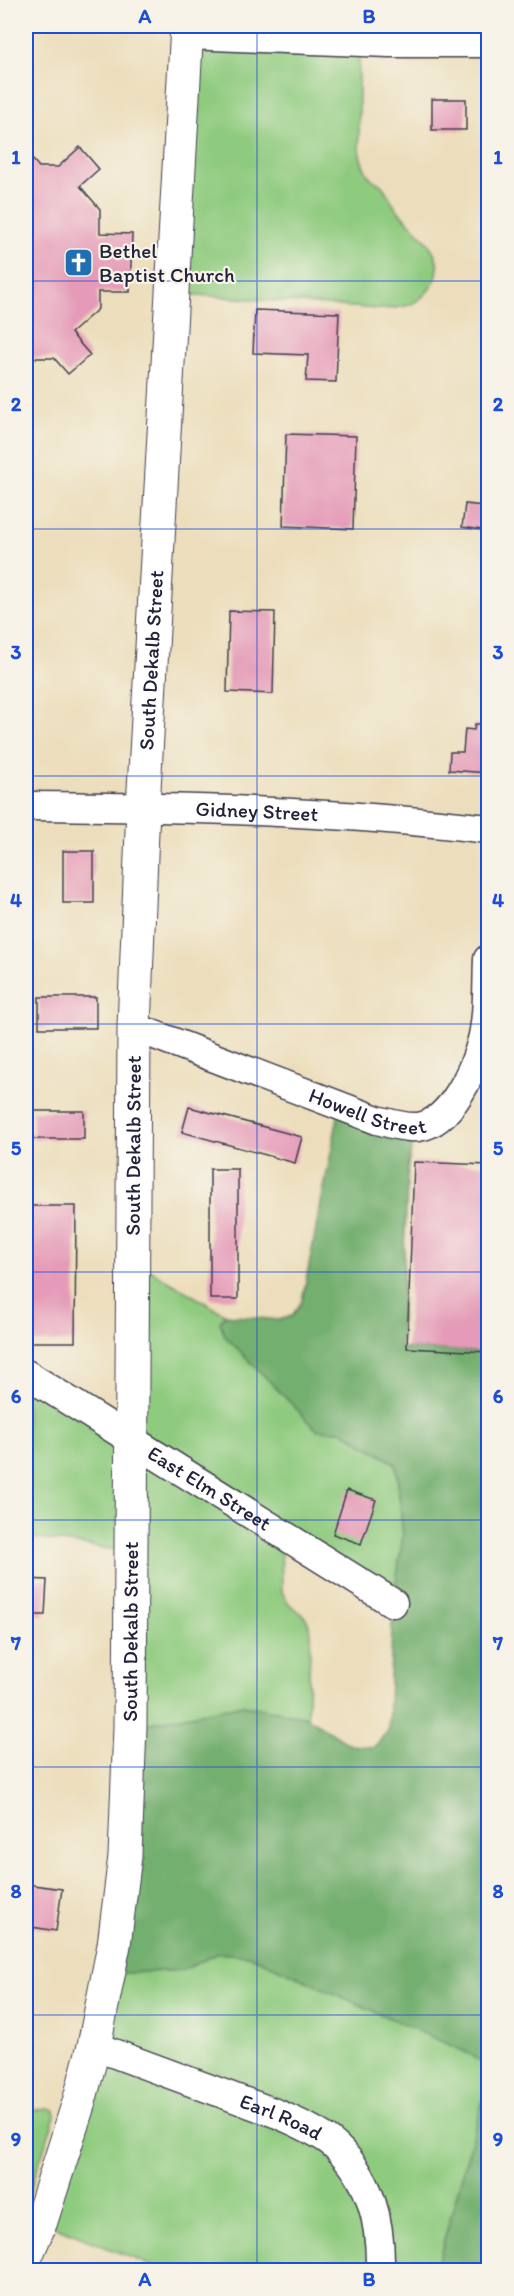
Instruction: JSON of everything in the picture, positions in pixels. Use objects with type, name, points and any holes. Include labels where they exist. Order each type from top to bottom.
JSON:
[{"type":"main road","name":"South Dekalb Street","points":[[26,2256],[41,2221],[79,2102],[94,2046],[114,1945],[125,1856],[130,1727],[134,1027],[143,807],[187,30]]},
{"type":"street","points":[[187,30],[389,43],[489,43]]},
{"type":"street","name":"Gidney Street","points":[[26,806],[143,807],[380,818],[489,829]]},
{"type":"street","name":"Howell Street","points":[[134,1027],[377,1120],[406,1126],[423,1126],[434,1121],[454,1101],[478,1053],[485,1025],[489,958]]},
{"type":"street","name":"East Elm Street","points":[[26,1374],[393,1603]]},
{"type":"street","name":"Earl Road","points":[[94,2046],[278,2114],[306,2126],[331,2142],[348,2160],[367,2189],[377,2213],[380,2271]]},
{"type":"green space","points":[[187,35],[359,42],[359,150],[369,176],[383,187],[395,207],[421,234],[435,255],[438,266],[436,278],[422,297],[406,306],[378,309],[172,293]]},
{"type":"green space","points":[[340,1106],[416,1127],[408,1164],[400,1348],[488,1352],[488,2082],[486,2067],[472,2055],[251,1956],[219,1953],[182,1970],[109,1974],[130,1727],[243,1705],[307,1717],[350,1745],[374,1747],[388,1731],[393,1603],[403,1536],[396,1464],[342,1431],[317,1430],[225,1336],[220,1322],[226,1315],[279,1320],[292,1316],[302,1301]]},
{"type":"green space","points":[[134,1261],[226,1315],[220,1322],[317,1430],[342,1431],[396,1464],[403,1536],[393,1603],[281,1535],[282,1592],[289,1604],[306,1617],[311,1632],[307,1717],[243,1705],[130,1727],[132,1552],[26,1537],[26,1374],[132,1442]]},
{"type":"green space","points":[[219,1953],[251,1956],[472,2055],[486,2067],[488,2082],[436,2270],[162,2270],[41,2221],[109,1974],[182,1970]]},
{"type":"green space","points":[[488,2082],[488,2270],[436,2270]]},
{"type":"green space","points":[[47,2108],[54,2110],[55,2116],[26,2202],[26,2116],[31,2111]]},
{"type":"building","points":[[432,99],[466,99],[466,130],[432,130]]},
{"type":"building","name":"Bethel Baptist Church","points":[[80,147],[99,169],[80,186],[100,209],[100,233],[132,234],[130,292],[98,292],[98,309],[71,333],[90,355],[68,374],[54,358],[26,358],[26,152],[39,167],[58,167]]},
{"type":"building","points":[[255,310],[339,313],[336,382],[306,381],[308,355],[253,353]]},
{"type":"building","points":[[286,434],[356,436],[353,529],[283,526]]},
{"type":"building","points":[[465,504],[484,506],[484,511],[489,512],[489,531],[462,527]]},
{"type":"building","points":[[229,611],[275,612],[273,694],[227,692]]},
{"type":"building","points":[[475,724],[489,724],[489,773],[449,770],[450,752],[463,752],[465,729],[474,730]]},
{"type":"building","points":[[63,851],[94,851],[94,903],[63,903]]},
{"type":"building","points":[[39,997],[96,997],[96,1028],[39,1028]]},
{"type":"building","points":[[189,1107],[302,1137],[295,1163],[182,1132]]},
{"type":"building","points":[[33,1111],[84,1111],[84,1139],[33,1139]]},
{"type":"building","points":[[414,1162],[489,1165],[489,1352],[407,1348]]},
{"type":"building","points":[[210,1169],[238,1169],[238,1299],[210,1299]]},
{"type":"building","points":[[27,1206],[76,1206],[75,1342],[26,1342]]},
{"type":"building","points":[[347,1490],[376,1500],[361,1544],[333,1534]]},
{"type":"building","points":[[26,1579],[47,1580],[45,1615],[26,1615]]},
{"type":"building","points":[[26,1884],[62,1889],[56,1931],[26,1926]]},
{"type":"place","name":"Bethel Baptist Church","points":[[78,263]]}]
